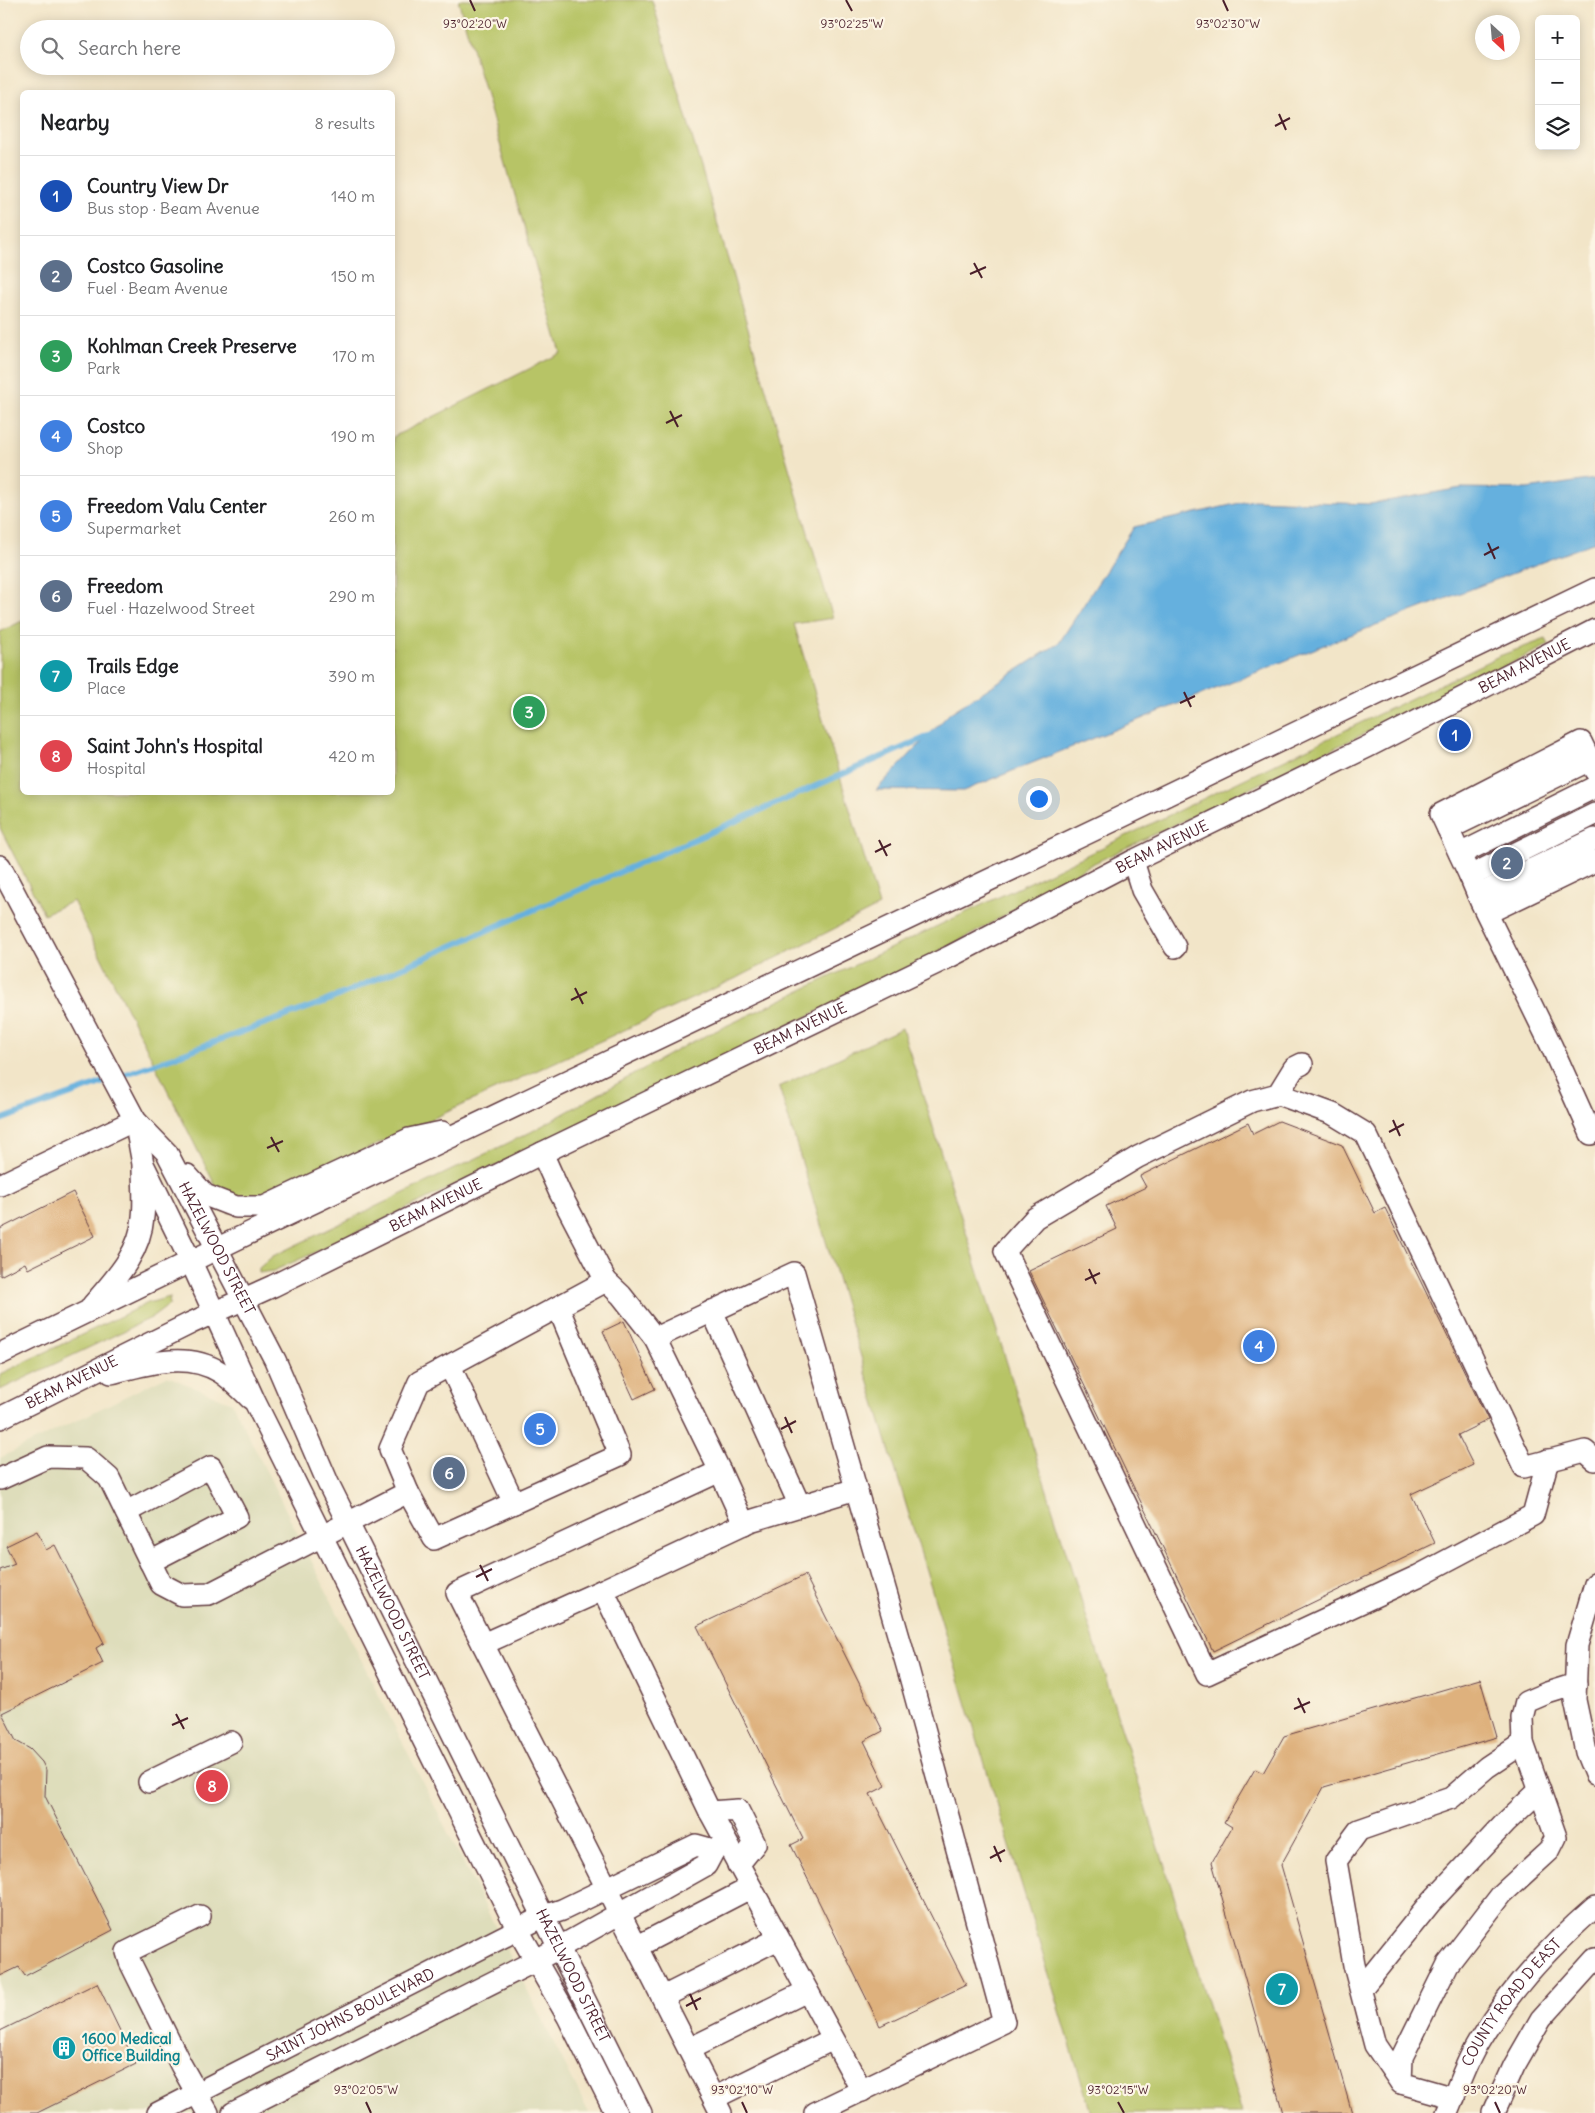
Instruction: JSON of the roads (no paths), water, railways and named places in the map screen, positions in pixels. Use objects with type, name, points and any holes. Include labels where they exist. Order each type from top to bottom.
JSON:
[{"type":"street","points":[[0,1354],[1595,589]]},
{"type":"street","name":"BEAM AVENUE","points":[[0,1418],[542,1153],[940,962],[1133,861],[1367,747],[1595,630]]},
{"type":"street","points":[[1591,1134],[1444,822],[1592,765]]},
{"type":"street","points":[[1460,854],[1595,788]]},
{"type":"street","points":[[1478,895],[1595,814]]},
{"type":"street","points":[[1478,895],[1595,839]]},
{"type":"street","points":[[1133,861],[1142,890],[1175,947]]},
{"type":"street","points":[[1478,895],[1595,861]]},
{"type":"street","name":"HAZELWOOD STREET","points":[[0,866],[135,1120],[167,1153],[218,1248],[275,1360],[328,1483],[348,1524],[641,2113]]},
{"type":"street","points":[[1278,1094],[1294,1068],[1302,1064]]},
{"type":"street","points":[[1548,1460],[1533,1515],[1418,1576],[1207,1674],[1005,1250],[1035,1218],[1138,1157],[1252,1101],[1278,1094],[1333,1114],[1366,1134],[1524,1467],[1548,1460],[1585,1451],[1595,1460]]},
{"type":"street","points":[[0,1184],[135,1120]]},
{"type":"street","name":"HAZELWOOD STREET","points":[[135,1120],[143,1164],[191,1262],[255,1402],[518,1930],[568,2018],[616,2113]]},
{"type":"street","points":[[167,1153],[205,1195],[236,1207],[264,1207],[409,1139],[474,1126]]},
{"type":"street","points":[[542,1153],[560,1193],[606,1281],[621,1296],[655,1338],[744,1524]]},
{"type":"street","points":[[87,1312],[120,1273],[131,1258],[137,1245],[144,1216],[143,1164]]},
{"type":"street","points":[[655,1338],[794,1272],[908,1669],[1004,2022],[816,2113]]},
{"type":"street","points":[[558,1307],[620,1455],[434,1539],[408,1492],[390,1449],[420,1382],[450,1366],[558,1307],[606,1281]]},
{"type":"street","points":[[712,1312],[800,1506]]},
{"type":"street","points":[[77,1381],[140,1366],[181,1360],[197,1362],[220,1372],[255,1402]]},
{"type":"street","points":[[450,1366],[514,1503]]},
{"type":"street","points":[[0,1479],[48,1457],[86,1458],[109,1478],[161,1584],[182,1595],[209,1594],[408,1492]]},
{"type":"street","points":[[126,1512],[211,1466],[237,1517],[150,1562]]},
{"type":"street","points":[[720,1471],[457,1593],[638,1946],[717,2106],[833,2039]]},
{"type":"street","points":[[483,1644],[744,1524],[856,1489]]},
{"type":"street","points":[[1595,1584],[1578,1644],[1575,1700],[1586,1752],[1595,1774]]},
{"type":"street","points":[[603,1590],[710,1812],[721,1847],[738,1865],[862,2091]]},
{"type":"street","points":[[1400,2083],[1402,2057],[1448,1964],[1502,1894],[1549,1851],[1556,1837],[1523,1743],[1522,1718],[1526,1702],[1546,1693],[1576,1684]]},
{"type":"street","points":[[149,1782],[230,1742]]},
{"type":"street","points":[[1451,2105],[1400,2083],[1375,2046],[1354,1965],[1336,1861],[1359,1830],[1451,1798],[1488,1767],[1523,1743]]},
{"type":"street","points":[[1361,1989],[1432,1902],[1505,1823],[1540,1790]]},
{"type":"street","points":[[710,1812],[738,1810],[755,1844],[738,1865]]},
{"type":"street","name":"SAINT JOHNS BOULEVARD","points":[[158,2113],[544,1916],[562,1910],[696,1845],[721,1847]]},
{"type":"street","points":[[233,2113],[559,1948],[706,1865],[721,1847]]},
{"type":"street","points":[[638,1946],[750,1888]]},
{"type":"street","name":"COUNTY ROAD D EAST","points":[[1451,2105],[1477,2044],[1510,1995],[1573,1926],[1595,1907]]},
{"type":"street","points":[[200,1916],[127,1952],[130,1962],[177,2057],[208,2113]]},
{"type":"street","points":[[663,1997],[778,1939]]},
{"type":"street","name":"COUNTY ROAD D EAST","points":[[1493,2113],[1514,2066],[1541,2019],[1595,1959]]},
{"type":"street","points":[[689,2049],[806,1991]]},
{"type":"water","points":[[1595,479],[1595,542],[1324,645],[963,791],[876,790],[950,713],[1059,643],[1134,527],[1253,500],[1370,504],[1461,488],[1527,489]]},
{"type":"waterway","points":[[0,1120],[324,1002],[934,734]]},
{"type":"place","name":"Kohlman Creek Preserve","points":[[529,712]]},
{"type":"place","name":"Country View Dr","points":[[1455,735]]},
{"type":"place","name":"Costco Gasoline","points":[[1507,863]]},
{"type":"place","name":"Costco","points":[[1259,1346]]},
{"type":"place","name":"Freedom Valu Center","points":[[540,1429]]},
{"type":"place","name":"Freedom","points":[[449,1473]]},
{"type":"place","name":"Saint John's Hospital","points":[[212,1786]]},
{"type":"place","name":"Trails Edge","points":[[1282,1989]]},
{"type":"place","name":"1600 Medical Office Building","points":[[64,2048]]}]
